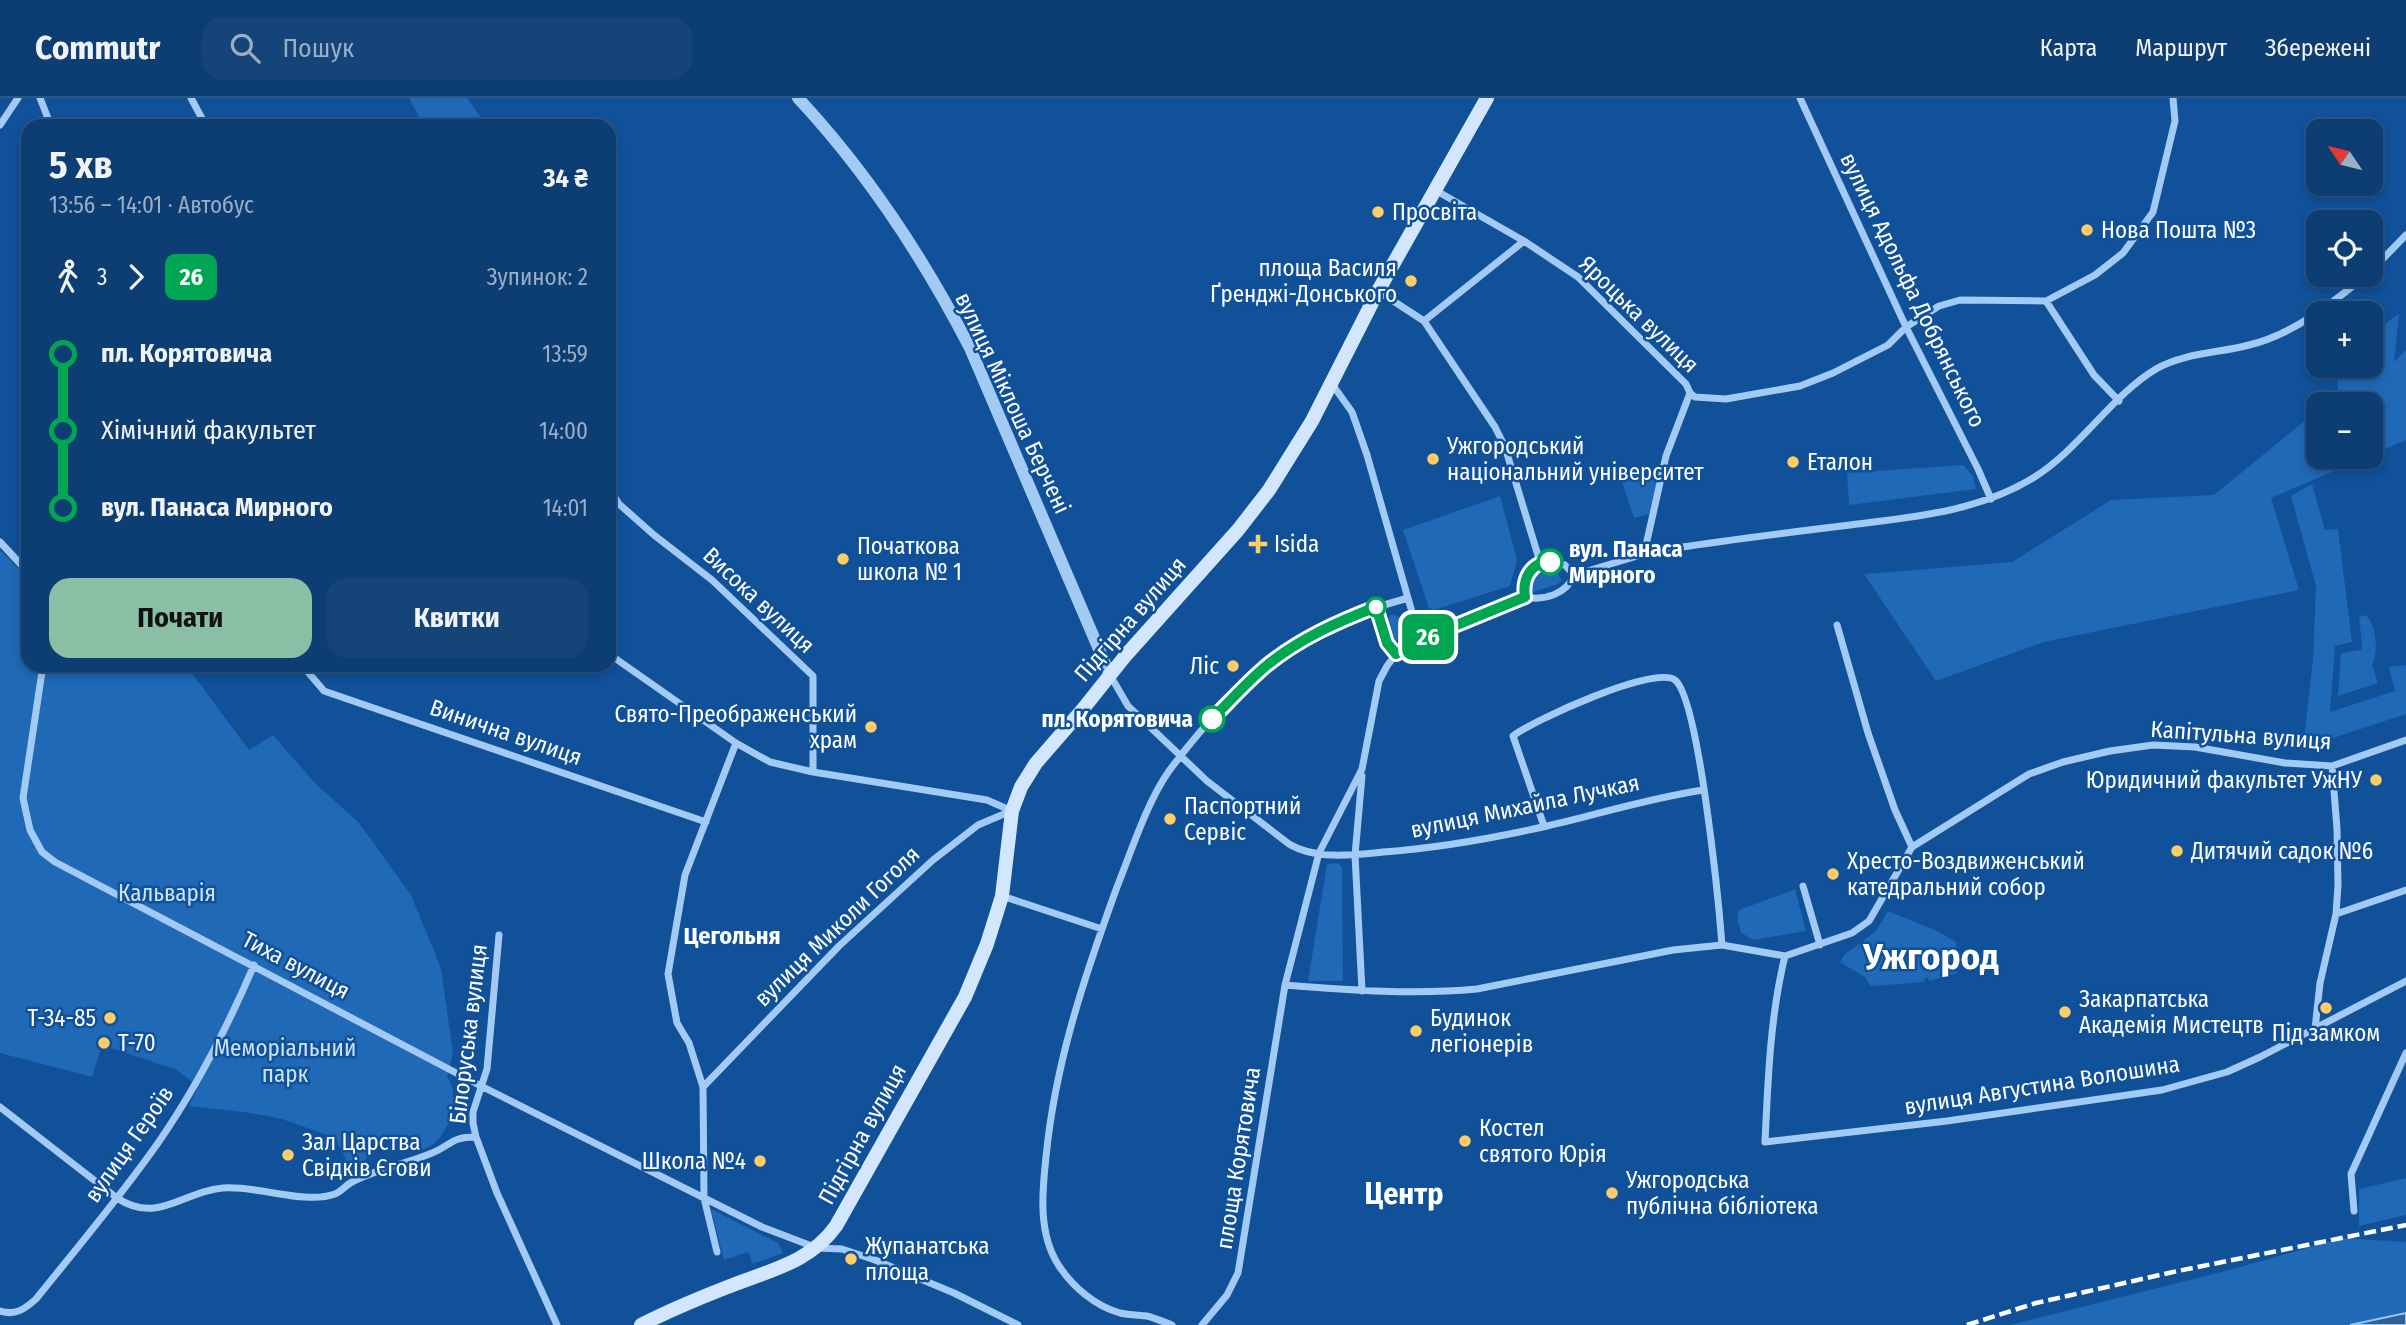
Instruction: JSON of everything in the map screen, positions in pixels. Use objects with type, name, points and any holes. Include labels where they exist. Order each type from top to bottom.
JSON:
[{"type":"main road","points":[[1378,291],[1487,98]]},
{"type":"main road","name":"Підгірна вулиця","points":[[641,1325],[727,1287],[794,1263],[828,1238],[847,1210],[904,1105],[950,1028],[987,944],[1002,896],[1012,811],[1021,788],[1036,763],[1238,530],[1269,490],[1312,421],[1378,291]]},
{"type":"street","points":[[0,125],[18,98]]},
{"type":"street","points":[[40,98],[48,119]]},
{"type":"street","points":[[191,98],[202,119]]},
{"type":"street","name":"вулиця Міклоша Берчені","points":[[798,98],[852,161],[897,223],[954,318],[970,348],[1110,675]]},
{"type":"street","name":"вулиця Адольфа Добрянського","points":[[1800,98],[1906,327],[1991,499]]},
{"type":"street","points":[[1690,393],[1695,397],[1726,399],[1800,386],[1833,373],[1888,345],[1906,327],[1939,306],[1961,300],[2046,301],[2095,275],[2123,253],[2152,212],[2175,121],[2173,98]]},
{"type":"street","points":[[1424,321],[1524,241],[1435,190]]},
{"type":"street","points":[[2383,259],[2406,235]]},
{"type":"street","name":"Яроцька вулиця","points":[[1524,241],[1578,277],[1686,384],[1690,393],[1666,456],[1644,554]]},
{"type":"street","points":[[1574,575],[1644,554],[1726,540],[1939,513],[1991,499],[2009,492],[2045,470],[2155,369],[2169,363],[2250,345],[2291,328],[2350,287]]},
{"type":"street","points":[[1378,291],[1424,321],[1491,421],[1505,447],[1540,562]]},
{"type":"street","points":[[2046,301],[2094,375],[2119,401]]},
{"type":"street","points":[[1331,383],[1352,412],[1367,455],[1420,640]]},
{"type":"street","name":"Висока вулиця","points":[[616,499],[653,535],[689,560],[725,591],[813,676],[813,772]]},
{"type":"street","points":[[0,542],[21,564]]},
{"type":"street","points":[[1525,597],[1523,587],[1529,572],[1540,562],[1565,565],[1574,575]]},
{"type":"street","points":[[1376,607],[1387,643],[1396,654],[1420,640],[1525,597],[1535,599],[1563,591],[1570,586],[1574,575]]},
{"type":"street","points":[[1172,1325],[1149,1317],[1121,1313],[1089,1297],[1075,1286],[1050,1250],[1044,1221],[1043,1185],[1048,1131],[1058,1072],[1079,998],[1130,854],[1164,778],[1182,755],[1212,719],[1275,659],[1320,631],[1376,607],[1408,598]]},
{"type":"street","points":[[1837,625],[1868,733],[1895,810],[1913,847]]},
{"type":"street","name":"площа Корятовича","points":[[1362,991],[1355,855],[1362,769],[1379,681],[1396,654]]},
{"type":"street","points":[[616,659],[736,743],[770,762],[813,772],[987,800],[1012,811]]},
{"type":"street","name":"Тиха вулиця","points":[[42,672],[23,798],[30,830],[42,852],[55,862],[481,1086],[704,1198]]},
{"type":"street","name":"Винична вулиця","points":[[308,672],[324,691],[706,822]]},
{"type":"street","points":[[1110,675],[1128,706],[1182,755],[1206,781],[1289,844],[1303,851],[1355,855]]},
{"type":"street","points":[[1544,827],[1513,736],[1590,698],[1637,682],[1669,677],[1681,686],[1695,740],[1713,853],[1722,945]]},
{"type":"street","name":"Капітульна вулиця","points":[[1785,956],[1852,933],[1869,921],[1913,847],[2029,775],[2063,762],[2153,745],[2195,747],[2285,763],[2332,765],[2406,740]]},
{"type":"street","points":[[717,1252],[704,1198],[703,1087],[689,1044],[677,1023],[668,974],[685,875],[736,743]]},
{"type":"street","points":[[2315,1030],[2320,983],[2336,914],[2338,858],[2332,765]]},
{"type":"street","name":"площа Корятовича","points":[[1202,1325],[1231,1289],[1241,1262],[1285,985],[1319,853],[1362,769]]},
{"type":"street","name":"вулиця Михайла Лучкая","points":[[1355,855],[1415,850],[1544,827],[1656,798],[1703,790]]},
{"type":"street","name":"вулиця Миколи Гоголя","points":[[703,1087],[839,946],[933,860],[978,825],[1012,811]]},
{"type":"street","points":[[1803,886],[1820,945]]},
{"type":"street","points":[[2336,914],[2406,890]]},
{"type":"street","points":[[1002,896],[1102,929]]},
{"type":"street","name":"Білоруська вулиця","points":[[476,1137],[473,1112],[486,1069],[499,935]]},
{"type":"street","points":[[1285,985],[1423,993],[1478,989],[1673,950],[1722,945],[1785,956]]},
{"type":"street","name":"вулиця Августина Волошина","points":[[1785,956],[1772,1035],[1765,1142],[1947,1121],[2162,1090],[2227,1072],[2315,1030],[2406,981]]},
{"type":"street","name":"вулиця Героїв","points":[[0,1311],[8,1314],[23,1310],[36,1299],[159,1142],[240,999],[254,965]]},
{"type":"street","points":[[2354,1211],[2351,1174],[2406,1053]]},
{"type":"street","points":[[0,1107],[117,1198],[127,1204],[148,1209],[163,1208],[204,1191],[231,1187],[302,1196],[336,1194],[350,1182],[434,1152],[448,1142],[461,1137],[476,1137],[497,1193],[556,1325]]},
{"type":"street","points":[[704,1198],[762,1227],[817,1248],[842,1249],[875,1260],[954,1293],[1018,1325]]},
{"type":"green space","points":[[409,98],[467,98],[482,119],[420,119]]},
{"type":"green space","points":[[2399,314],[2394,362],[2406,350],[2406,440],[2383,450],[2383,392],[2338,392],[2337,378],[2383,378],[2383,325]]},
{"type":"green space","points":[[2306,420],[2306,469],[2339,469],[2271,498],[2299,590],[2044,642],[1936,681],[1864,574],[2012,562],[2111,500],[2214,495]]},
{"type":"green space","points":[[1963,465],[1973,476],[1976,489],[1849,505],[1847,473]]},
{"type":"green space","points":[[1660,468],[1649,514],[1634,518],[1622,482]]},
{"type":"green space","points":[[2312,484],[2325,530],[2338,529],[2352,642],[2335,646],[2330,712],[2395,691],[2389,667],[2406,665],[2406,714],[2303,748],[2313,660],[2316,586],[2291,496]]},
{"type":"green space","points":[[1500,496],[1517,560],[1510,586],[1434,610],[1429,608],[1403,530]]},
{"type":"green space","name":"Кальварія","points":[[0,550],[21,572],[21,672],[191,672],[249,750],[273,735],[314,782],[359,823],[411,895],[441,968],[453,1053],[447,1077],[452,1086],[453,1108],[445,1130],[430,1146],[421,1150],[404,1143],[394,1135],[352,1171],[335,1138],[282,1119],[189,1106],[198,1087],[177,1070],[102,1045],[92,1077],[0,1053]]},
{"type":"green space","points":[[1538,574],[1558,574],[1562,580],[1558,584],[1533,592],[1531,586]]},
{"type":"green space","points":[[1391,614],[1399,617],[1405,635],[1401,642],[1393,640],[1387,621]]},
{"type":"green space","points":[[2366,615],[2375,638],[2372,665],[2378,683],[2338,696],[2341,653],[2361,650],[2359,617]]},
{"type":"green space","points":[[1338,863],[1342,867],[1343,981],[1308,981],[1327,864]]},
{"type":"green space","points":[[1795,889],[1806,931],[1754,940],[1741,933],[1737,917],[1739,910]]},
{"type":"green space","points":[[1888,911],[1937,931],[1956,942],[1957,973],[1929,981],[1928,977],[1924,979],[1925,982],[1870,986],[1866,978],[1840,962],[1844,955],[1876,931]]},
{"type":"green space","points":[[2406,1178],[2406,1215],[2359,1226],[2359,1189]]},
{"type":"green space","points":[[711,1209],[778,1243],[783,1253],[753,1264],[748,1252],[724,1260]]},
{"type":"green space","points":[[2343,1238],[2406,1242],[2406,1313],[2350,1325],[2010,1325],[2233,1269]]},
{"type":"shaded area","points":[[2406,1313],[2406,1325],[2350,1325]]},
{"type":"railway","points":[[1967,1325],[2036,1303],[2406,1225]]},
{"type":"bus line","name":"26","points":[[1212,719],[1264,667],[1303,640],[1351,616],[1376,607],[1387,643],[1396,654],[1420,640],[1525,597],[1523,587],[1529,572],[1540,562],[1550,562]]},
{"type":"place","name":"Просвіта","points":[[1378,212]]},
{"type":"place","name":"Нова Пошта №3","points":[[2087,230]]},
{"type":"place","name":"площа Василя Ґренджі-Донського","points":[[1411,281]]},
{"type":"place","name":"Ужгородський національний університет","points":[[1433,459]]},
{"type":"place","name":"Еталон","points":[[1793,462]]},
{"type":"place","name":"Isida","points":[[1258,544]]},
{"type":"place","name":"Початкова школа № 1","points":[[843,559]]},
{"type":"place","name":"вул. Панаса Мирного","points":[[1550,562]]},
{"type":"place","name":"Ліс","points":[[1233,666]]},
{"type":"place","name":"пл. Корятовича","points":[[1212,719]]},
{"type":"place","name":"Свято-Преображенський храм","points":[[871,727]]},
{"type":"place","name":"Юридичний факультет УжНУ","points":[[2376,780]]},
{"type":"place","name":"Паспортний Сервіс","points":[[1170,819]]},
{"type":"place","name":"Дитячий садок №6","points":[[2177,851]]},
{"type":"place","name":"Хресто-Воздвиженський катедральний собор","points":[[1833,874]]},
{"type":"place","name":"Під замком","points":[[2326,1008]]},
{"type":"place","name":"Закарпатська Академія Мистецтв","points":[[2065,1012]]},
{"type":"place","name":"Т-34-85","points":[[110,1018]]},
{"type":"place","name":"Будинок легіонерів","points":[[1416,1031]]},
{"type":"place","name":"Т-70","points":[[104,1043]]},
{"type":"place","name":"Костел святого Юрія","points":[[1465,1141]]},
{"type":"place","name":"Зал Царства Свідків Єгови","points":[[288,1155]]},
{"type":"place","name":"Школа №4","points":[[760,1161]]},
{"type":"place","name":"Ужгородська публічна бібліотека","points":[[1612,1193]]},
{"type":"place","name":"Жупанатська площа","points":[[851,1259]]},
{"type":"district","name":"Цегольня","points":[[732,936]]},
{"type":"district","name":"Ужгород","points":[[1931,956]]},
{"type":"district","name":"Центр","points":[[1404,1194]]},
{"type":"park label","name":"Меморіальний парк","points":[[285,1061]]}]
